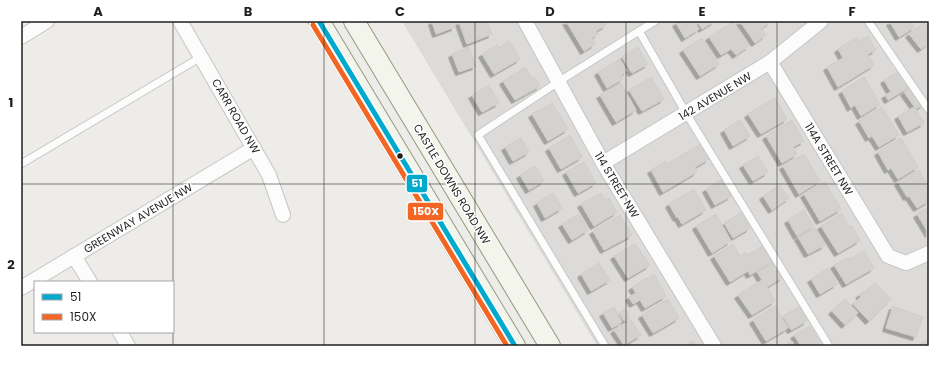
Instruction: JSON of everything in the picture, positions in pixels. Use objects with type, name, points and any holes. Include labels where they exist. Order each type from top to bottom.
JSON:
[{"type":"main road","points":[[319,21],[515,346]]},
{"type":"main road","name":"CASTLE DOWNS ROAD NW","points":[[354,21],[550,346]]},
{"type":"street","points":[[21,37],[47,21]]},
{"type":"street","name":"CARR ROAD NW","points":[[180,21],[269,175],[283,215]]},
{"type":"street","name":"114 STREET NW","points":[[525,21],[603,163],[714,346]]},
{"type":"street","name":"142 AVENUE NW","points":[[603,163],[770,62],[821,21]]},
{"type":"street","name":"114A STREET NW","points":[[770,62],[888,256],[906,263],[929,254]]},
{"type":"street","name":"GREENWAY AVENUE NW","points":[[21,288],[254,148]]},
{"type":"street","points":[[74,256],[89,281]]},
{"type":"street","points":[[121,333],[128,346]]},
{"type":"lane","points":[[605,346],[478,135],[558,82],[655,21]]},
{"type":"lane","points":[[868,21],[929,110]]},
{"type":"lane","points":[[639,31],[686,113],[829,346]]},
{"type":"lane","points":[[21,164],[201,57]]},
{"type":"shaded area","points":[[402,21],[929,21],[929,346],[597,346]]},
{"type":"building","points":[[432,21],[453,21],[455,27],[436,34]]},
{"type":"building","points":[[481,21],[482,23],[487,21],[492,34],[467,44],[459,22]]},
{"type":"building","points":[[566,21],[604,21],[606,25],[596,31],[598,34],[592,38],[595,44],[584,51]]},
{"type":"building","points":[[679,21],[694,21],[699,29],[685,38],[676,23]]},
{"type":"building","points":[[697,21],[715,21],[702,29]]},
{"type":"building","points":[[740,21],[771,21],[761,29],[766,35],[755,43]]},
{"type":"building","points":[[911,21],[915,27],[899,37],[890,22]]},
{"type":"building","points":[[733,22],[749,46],[736,55],[731,49],[721,55],[709,37]]},
{"type":"building","points":[[924,23],[929,29],[929,43],[921,49],[909,34]]},
{"type":"building","points":[[868,36],[876,50],[868,54],[874,65],[838,87],[827,67],[843,58],[838,49],[857,37],[859,41]]},
{"type":"building","points":[[702,38],[719,64],[700,76],[683,50]]},
{"type":"building","points":[[509,41],[520,59],[494,74],[482,54],[497,45],[498,48]]},
{"type":"building","points":[[469,47],[476,66],[459,72],[452,54]]},
{"type":"building","points":[[638,47],[648,64],[632,73],[622,57]]},
{"type":"building","points":[[620,59],[627,71],[621,75],[623,79],[607,88],[598,72]]},
{"type":"building","points":[[525,67],[532,78],[535,77],[540,86],[515,100],[503,81]]},
{"type":"building","points":[[901,70],[911,86],[888,100],[885,95],[891,92],[884,80]]},
{"type":"building","points":[[651,77],[664,99],[642,111],[629,90]]},
{"type":"building","points":[[864,77],[880,104],[861,116],[855,105],[851,108],[842,91]]},
{"type":"building","points":[[621,83],[636,110],[616,122],[600,95]]},
{"type":"building","points":[[489,85],[499,103],[482,112],[472,95]]},
{"type":"building","points":[[912,87],[924,104],[916,109],[904,92]]},
{"type":"building","points":[[775,98],[787,119],[761,134],[748,114]]},
{"type":"building","points":[[552,103],[568,129],[548,141],[532,114]]},
{"type":"building","points":[[882,107],[899,135],[879,147],[872,136],[869,138],[859,121]]},
{"type":"building","points":[[914,107],[924,123],[907,132],[898,116]]},
{"type":"building","points":[[740,120],[750,136],[733,146],[724,130]]},
{"type":"building","points":[[792,120],[804,141],[793,147],[797,154],[782,163],[766,136]]},
{"type":"building","points":[[570,135],[582,157],[561,169],[549,148]]},
{"type":"building","points":[[521,138],[529,152],[513,161],[505,147]]},
{"type":"building","points":[[901,138],[918,167],[898,179],[891,168],[888,170],[878,152]]},
{"type":"building","points":[[701,144],[709,159],[695,167],[697,172],[663,192],[651,170],[666,161],[667,164]]},
{"type":"building","points":[[804,154],[820,181],[799,194],[783,166]]},
{"type":"building","points":[[758,156],[768,172],[753,181],[743,165]]},
{"type":"building","points":[[584,162],[596,183],[578,193],[566,172]]},
{"type":"building","points":[[535,166],[544,181],[529,190],[520,175]]},
{"type":"building","points":[[919,170],[926,183],[929,185],[929,201],[917,208],[909,196],[907,197],[898,182]]},
{"type":"building","points":[[721,180],[731,196],[715,205],[706,189]]},
{"type":"building","points":[[825,182],[841,209],[820,221],[804,194]]},
{"type":"building","points":[[779,185],[789,198],[772,210],[763,196]]},
{"type":"building","points":[[694,189],[706,210],[682,224],[669,204]]},
{"type":"building","points":[[553,193],[562,208],[545,218],[537,203]]},
{"type":"building","points":[[601,193],[605,200],[609,198],[617,212],[594,226],[581,204]]},
{"type":"building","points":[[929,207],[929,234],[917,214]]},
{"type":"building","points":[[804,210],[814,227],[797,236],[788,220]]},
{"type":"building","points":[[741,213],[750,228],[733,238],[724,223]]},
{"type":"building","points":[[842,213],[849,227],[851,225],[860,240],[838,253],[821,226]]},
{"type":"building","points":[[579,214],[588,230],[572,240],[562,224]]},
{"type":"building","points":[[716,214],[731,241],[712,253],[696,226]]},
{"type":"building","points":[[620,215],[632,235],[604,250],[593,231]]},
{"type":"building","points":[[815,228],[825,245],[808,254],[798,237]]},
{"type":"building","points":[[635,244],[650,265],[628,278],[614,256]]},
{"type":"building","points":[[733,244],[740,256],[746,252],[748,255],[763,246],[772,262],[750,275],[748,271],[730,282],[714,256]]},
{"type":"building","points":[[864,251],[874,268],[846,284],[834,265],[849,257],[850,259]]},
{"type":"building","points":[[774,262],[783,277],[767,287],[775,301],[752,315],[738,295],[762,280],[757,272]]},
{"type":"building","points":[[599,263],[610,280],[591,291],[581,274]]},
{"type":"building","points":[[828,268],[837,284],[820,294],[811,279]]},
{"type":"building","points":[[654,274],[666,296],[645,308],[640,300],[633,304],[629,297],[636,293],[632,287]]},
{"type":"building","points":[[875,283],[891,299],[869,321],[853,304],[861,297],[859,295]]},
{"type":"building","points":[[668,299],[679,318],[653,333],[642,315]]},
{"type":"building","points":[[845,299],[858,313],[845,325],[832,311]]},
{"type":"building","points":[[775,306],[788,328],[766,341],[753,320]]},
{"type":"building","points":[[893,306],[923,317],[916,337],[886,328]]},
{"type":"building","points":[[614,307],[622,322],[612,328],[603,313]]},
{"type":"building","points":[[799,307],[807,321],[791,330],[783,316]]},
{"type":"building","points":[[625,309],[630,318],[624,321],[619,313]]},
{"type":"building","points":[[631,320],[641,335],[624,345],[614,330]]},
{"type":"building","points":[[810,326],[820,342],[813,346],[801,346],[794,335]]},
{"type":"building","points":[[929,339],[929,346],[923,346],[921,343]]},
{"type":"building","points":[[693,341],[696,346],[685,346]]},
{"type":"building","points":[[792,341],[795,346],[784,346]]},
{"type":"transit line","name":"51","points":[[319,21],[515,346]]},
{"type":"transit line","name":"150X","points":[[313,25],[507,346]]}]
